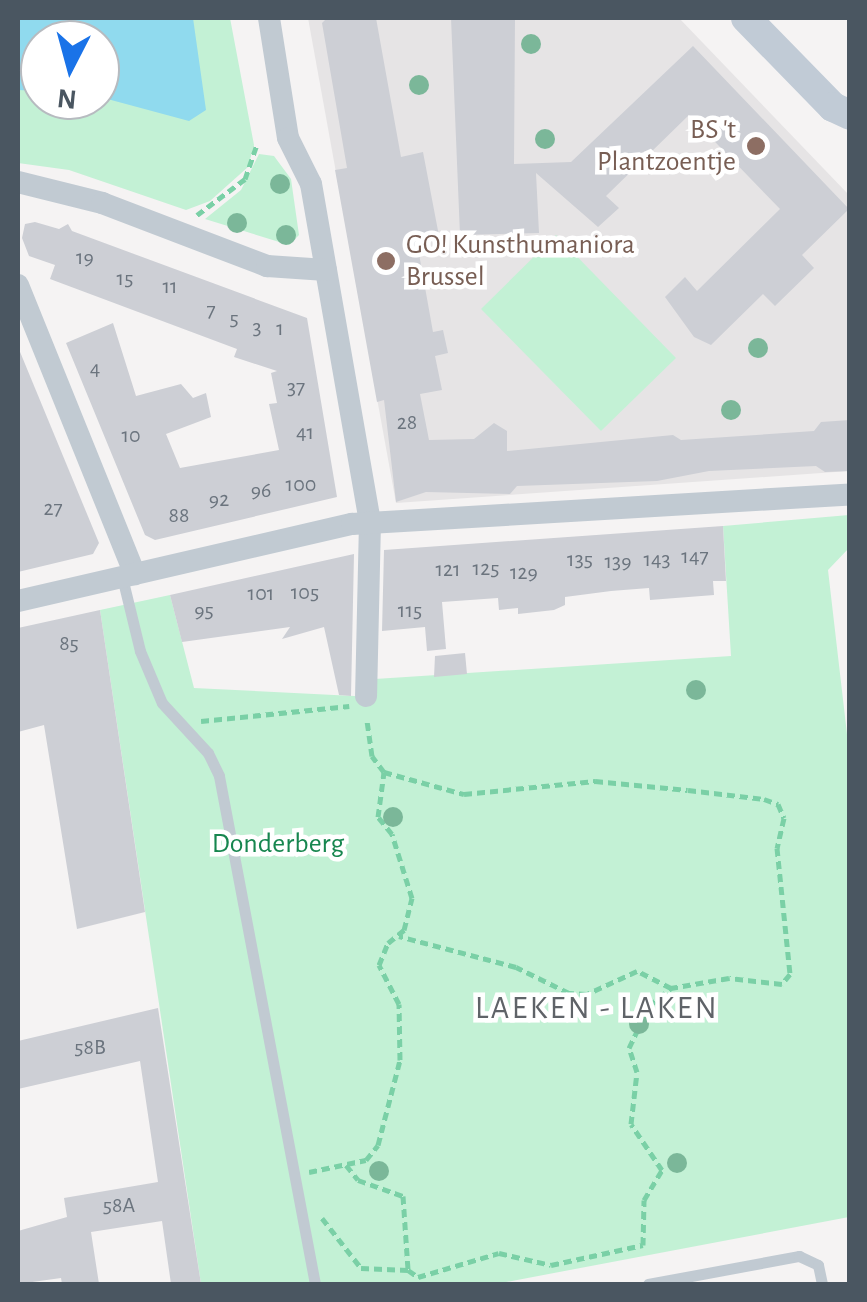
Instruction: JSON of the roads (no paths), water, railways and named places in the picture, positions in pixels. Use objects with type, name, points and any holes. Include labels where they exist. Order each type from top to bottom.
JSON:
[{"type":"street","points":[[270,18],[288,138],[309,172],[370,522],[366,699]]},
{"type":"street","points":[[746,18],[844,113],[850,142]]},
{"type":"street","points":[[18,182],[102,203],[267,266],[326,270]]},
{"type":"street","points":[[18,285],[128,575]]},
{"type":"street","points":[[18,601],[370,522],[850,494]]},
{"type":"lane","points":[[128,575],[140,651],[175,722],[208,753],[219,776],[316,1284]]},
{"type":"lane","points":[[648,1284],[799,1256],[818,1266],[822,1284]]},
{"type":"water","points":[[18,18],[193,18],[206,110],[189,121],[120,102],[120,20],[20,20],[18,90]]},
{"type":"place","name":"BS 't Plantzoentje","points":[[756,146]]},
{"type":"place","name":"GO! Kunsthumaniora Brussel","points":[[386,261]]},
{"type":"district","name":"LAEKEN - LAKEN","points":[[597,1008]]},
{"type":"park label","name":"Donderberg","points":[[278,844]]}]
